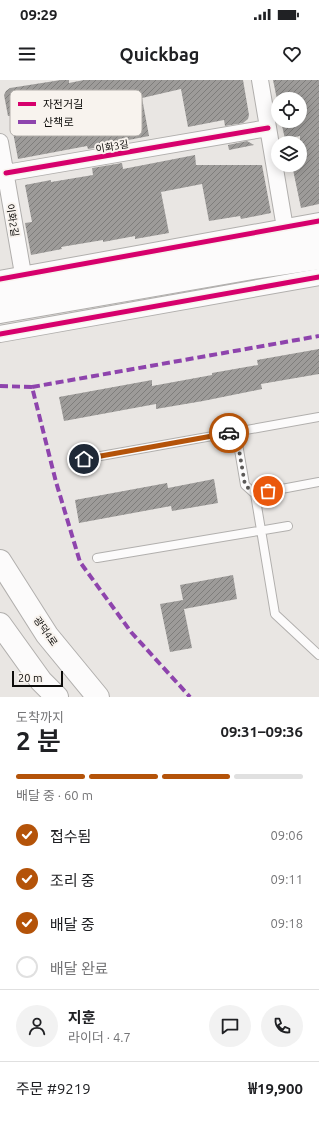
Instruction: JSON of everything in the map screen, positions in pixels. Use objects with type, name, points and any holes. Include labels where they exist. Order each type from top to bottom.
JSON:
[{"type":"main road","points":[[0,294],[319,238]]},
{"type":"main road","points":[[0,312],[319,258]]},
{"type":"main road","name":"광덕4로","points":[[0,561],[47,635],[98,697]]},
{"type":"main road","points":[[0,624],[41,681],[57,697]]},
{"type":"street","points":[[260,80],[285,228]]},
{"type":"street","name":"이화3길","points":[[6,173],[268,128]]},
{"type":"street","name":"이화2길","points":[[0,142],[22,274]]},
{"type":"street","points":[[0,279],[319,221]]},
{"type":"street","points":[[0,334],[319,277]]},
{"type":"lane","points":[[84,459],[319,417]]},
{"type":"lane","points":[[236,432],[245,485],[255,494],[275,614],[319,655]]},
{"type":"lane","points":[[255,494],[319,482]]},
{"type":"lane","points":[[97,558],[288,526]]},
{"type":"building","points":[[61,80],[69,80],[69,83],[84,80],[243,80],[249,115],[248,119],[243,123],[225,126],[224,120],[188,127],[181,89],[142,98],[142,90],[10,90],[10,116],[8,116],[4,95],[10,88]]},
{"type":"building","points":[[273,80],[319,80],[319,204],[301,208],[293,172],[307,172],[307,136],[284,136],[283,128],[307,128],[307,92],[276,92]]},
{"type":"building","points":[[142,98],[149,136],[118,142],[118,144],[88,149],[87,146],[18,159],[14,136],[142,136]]},
{"type":"building","points":[[247,141],[254,145],[229,150],[228,145]]},
{"type":"building","points":[[195,155],[196,165],[262,165],[271,213],[241,219],[240,216],[209,221],[202,184],[161,192],[169,233],[135,239],[135,236],[103,242],[103,240],[61,247],[62,249],[31,255],[25,223],[32,222],[25,185],[93,175],[92,168],[122,163],[123,169]]},
{"type":"building","points":[[319,349],[319,374],[261,384],[262,389],[203,401],[156,409],[156,404],[64,421],[59,397],[152,380],[152,386],[212,375],[212,373],[258,365],[257,360]]},
{"type":"building","points":[[214,479],[218,503],[172,511],[171,506],[79,523],[75,500],[167,483],[168,488]]},
{"type":"building","points":[[233,575],[237,599],[184,609],[192,648],[170,652],[160,604],[183,600],[180,585]]},
{"type":"marked path","points":[[32,387],[319,336]]},
{"type":"marked path","points":[[0,386],[32,387],[56,482],[80,562],[131,632],[190,697]]},
{"type":"cycle path","points":[[6,173],[268,128]]},
{"type":"cycle path","points":[[0,279],[319,221]]},
{"type":"cycle path","points":[[0,334],[319,277]]},
{"type":"way so far","points":[[229,433],[236,432],[245,485],[255,494],[268,491]]},
{"type":"route","points":[[84,459],[229,433]]}]
